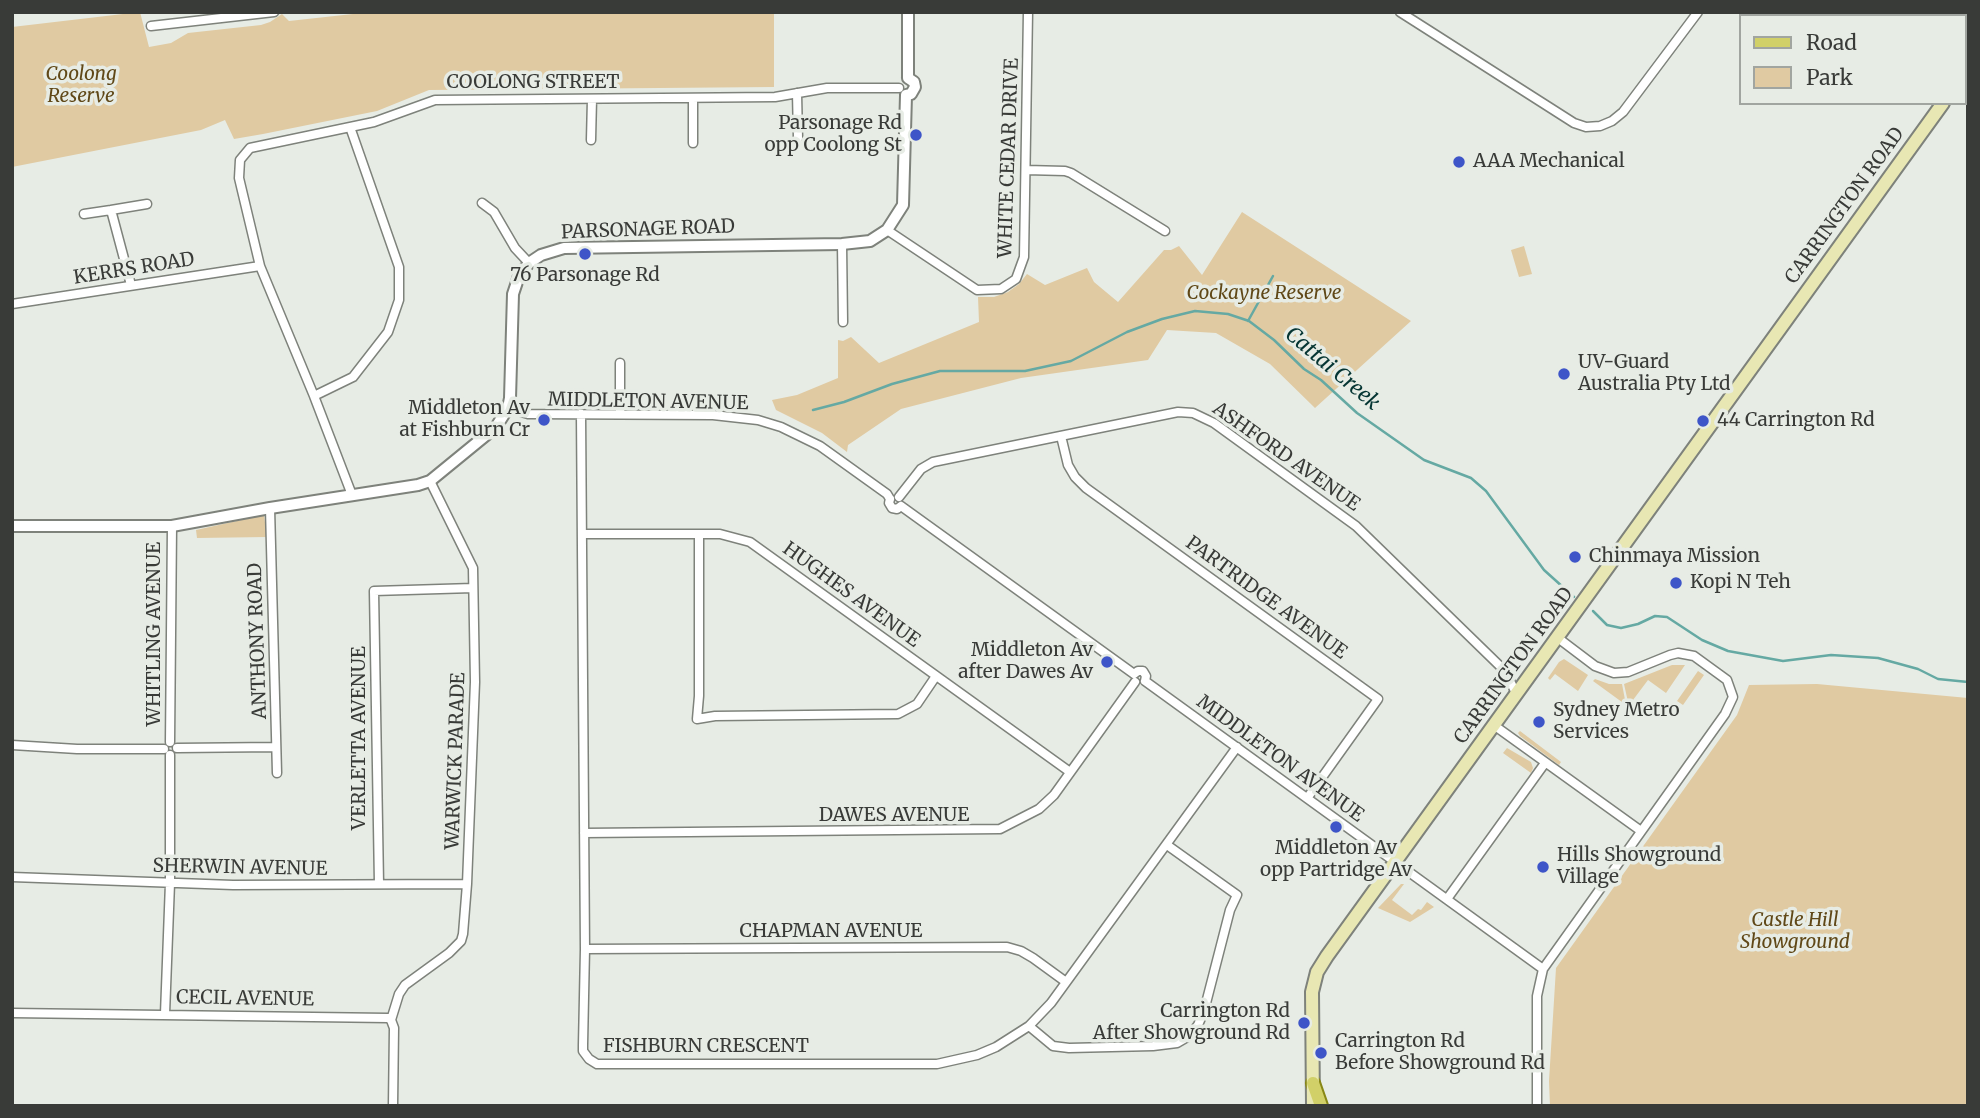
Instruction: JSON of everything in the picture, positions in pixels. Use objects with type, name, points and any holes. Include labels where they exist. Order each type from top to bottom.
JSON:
[{"type":"main road","name":"CARRINGTON ROAD","points":[[1313,1106],[1312,992],[1317,972],[1942,105]]},
{"type":"main road","points":[[1313,1083],[1321,1106]]},
{"type":"street","points":[[151,26],[274,12]]},
{"type":"street","points":[[887,230],[900,211],[904,197],[901,81],[908,78],[908,12]]},
{"type":"street","name":"WHITE CEDAR DRIVE","points":[[887,230],[977,290],[994,290],[1008,286],[1019,273],[1024,257],[1028,12]]},
{"type":"street","points":[[1400,12],[1574,123],[1586,127],[1600,126],[1623,112],[1698,12]]},
{"type":"street","name":"COOLONG STREET","points":[[352,495],[260,266],[239,178],[240,160],[250,148],[379,121],[435,100],[775,97],[827,88],[902,91]]},
{"type":"street","points":[[797,93],[798,138]]},
{"type":"street","points":[[693,98],[693,143]]},
{"type":"street","points":[[591,140],[592,99]]},
{"type":"street","points":[[314,396],[353,377],[388,332],[399,300],[399,267],[350,127]]},
{"type":"street","points":[[1026,170],[1071,173],[1165,231]]},
{"type":"street","points":[[12,526],[172,526],[430,481],[496,427],[508,408],[510,398],[513,294],[519,276],[529,263],[515,248],[494,212],[482,203]]},
{"type":"street","points":[[84,214],[147,204]]},
{"type":"street","points":[[111,209],[131,285]]},
{"type":"street","name":"PARSONAGE ROAD","points":[[529,263],[541,255],[564,248],[864,243],[887,230]]},
{"type":"street","points":[[842,244],[843,322]]},
{"type":"street","name":"KERRS ROAD","points":[[12,304],[260,266]]},
{"type":"street","points":[[620,363],[620,414]]},
{"type":"street","name":"MIDDLETON AVENUE","points":[[508,408],[528,414],[735,416],[781,427],[828,452],[1140,683],[1145,681],[1543,969]]},
{"type":"street","name":"ASHFORD AVENUE","points":[[897,501],[921,469],[933,462],[1178,412],[1192,413],[1204,417],[1356,526],[1505,671],[1517,695]]},
{"type":"street","name":"FISHBURN CRESCENT","points":[[581,414],[585,949],[583,1051],[597,1064],[937,1064],[977,1055],[1005,1042],[1029,1026],[1051,1003],[1237,747]]},
{"type":"street","name":"PARTRIDGE AVENUE","points":[[1061,436],[1068,465],[1086,488],[1378,699],[1308,797]]},
{"type":"street","name":"WARWICK PARADE","points":[[391,1020],[399,994],[405,985],[450,953],[461,941],[467,884],[475,682],[473,568],[430,481]]},
{"type":"street","name":"ANTHONY ROAD","points":[[270,508],[277,773]]},
{"type":"street","name":"WHITLING AVENUE","points":[[165,1014],[170,883],[172,526]]},
{"type":"street","name":"HUGHES AVENUE","points":[[582,534],[731,535],[750,542],[1070,772]]},
{"type":"street","points":[[699,534],[697,719],[715,716],[898,714],[917,704],[936,676]]},
{"type":"street","name":"VERLETTA AVENUE","points":[[370,582],[374,592],[379,884]]},
{"type":"street","points":[[374,592],[473,588]]},
{"type":"street","points":[[1536,1106],[1537,996],[1543,969],[1729,708],[1733,697],[1731,685],[1723,675],[1702,660],[1685,654],[1670,654],[1628,672],[1608,672],[1595,666],[1558,638]]},
{"type":"street","name":"DAWES AVENUE","points":[[584,833],[1000,829],[1039,809],[1054,795],[1134,678]]},
{"type":"street","points":[[1495,726],[1640,831]]},
{"type":"street","points":[[12,745],[77,749],[276,747]]},
{"type":"street","points":[[1447,899],[1545,762]]},
{"type":"street","points":[[1029,1026],[1053,1046],[1069,1048],[1177,1043],[1189,1036],[1198,1025],[1230,910],[1237,895],[1167,845]]},
{"type":"street","name":"SHERWIN AVENUE","points":[[12,877],[233,886],[467,884]]},
{"type":"street","name":"CHAPMAN AVENUE","points":[[585,949],[1007,947],[1033,958],[1066,982]]},
{"type":"street","name":"CECIL AVENUE","points":[[12,1013],[378,1017],[391,1020]]},
{"type":"street","points":[[391,1020],[394,1028],[393,1106]]},
{"type":"green space","name":"Coolong Reserve","points":[[140,12],[149,47],[171,43],[188,33],[261,25],[282,14],[289,21],[371,12],[774,12],[774,87],[429,90],[377,111],[263,134],[234,139],[225,120],[201,130],[12,167],[12,27]]},
{"type":"green space","name":"Cockayne Reserve","points":[[1242,212],[1411,321],[1315,408],[1270,364],[1216,333],[1167,330],[1148,360],[1021,378],[901,409],[848,445],[847,452],[822,433],[776,410],[772,400],[797,395],[838,378],[838,340],[851,337],[879,363],[979,322],[978,297],[994,297],[1008,292],[1027,274],[1045,285],[1087,268],[1094,282],[1118,302],[1164,250],[1179,246],[1202,275]]},
{"type":"green space","points":[[1524,246],[1532,274],[1519,277],[1511,250]]},
{"type":"green space","points":[[264,515],[267,537],[197,538],[196,530]]},
{"type":"green space","points":[[1564,659],[1588,675],[1578,691],[1555,674],[1550,680],[1548,678]]},
{"type":"green space","points":[[1672,665],[1685,665],[1666,693],[1648,680],[1630,704],[1628,702],[1624,684]]},
{"type":"green space","points":[[1698,671],[1704,675],[1683,705],[1677,701]]},
{"type":"green space","points":[[1595,679],[1609,684],[1622,684],[1626,705],[1593,681]]},
{"type":"green space","name":"Castle Hill Showground","points":[[1817,684],[1968,698],[1968,1106],[1550,1106],[1556,968],[1737,715],[1749,685]]},
{"type":"green space","points":[[1520,731],[1561,762],[1559,765],[1520,736]]},
{"type":"green space","points":[[1507,748],[1531,762],[1531,773],[1503,753]]},
{"type":"green space","points":[[1404,884],[1392,900],[1412,915],[1418,909],[1421,910],[1427,902],[1434,907],[1410,922],[1378,908]]},
{"type":"waterway","points":[[1248,321],[1273,276]]},
{"type":"waterway","name":"Cattai Creek","points":[[813,410],[940,371],[1025,371],[1071,361],[1127,332],[1162,319],[1195,311],[1228,314],[1249,321],[1357,413],[1424,460],[1471,478],[1486,491],[1544,570],[1574,597]]},
{"type":"waterway","name":"Cattai Creek","points":[[1593,611],[1607,625],[1621,628],[1655,616],[1667,617],[1702,640],[1728,651],[1783,661],[1831,655],[1878,658],[1918,669],[1938,679],[1968,682]]},
{"type":"place","name":"Parsonage Rd opp Coolong St","points":[[916,135]]},
{"type":"place","name":"AAA Mechanical","points":[[1459,162]]},
{"type":"place","name":"76 Parsonage Rd","points":[[585,254]]},
{"type":"place","name":"UV-Guard Australia Pty Ltd","points":[[1564,374]]},
{"type":"place","name":"Middleton Av at Fishburn Cr","points":[[544,420]]},
{"type":"place","name":"44 Carrington Rd","points":[[1703,421]]},
{"type":"place","name":"Chinmaya Mission","points":[[1575,557]]},
{"type":"place","name":"Kopi N Teh","points":[[1676,583]]},
{"type":"place","name":"Middleton Av after Dawes Av","points":[[1107,662]]},
{"type":"place","name":"Sydney Metro Services","points":[[1539,722]]},
{"type":"place","name":"Middleton Av opp Partridge Av","points":[[1336,827]]},
{"type":"place","name":"Hills Showground Village","points":[[1543,867]]},
{"type":"place","name":"Carrington Rd After Showground Rd","points":[[1304,1023]]},
{"type":"place","name":"Carrington Rd Before Showground Rd","points":[[1321,1053]]}]
